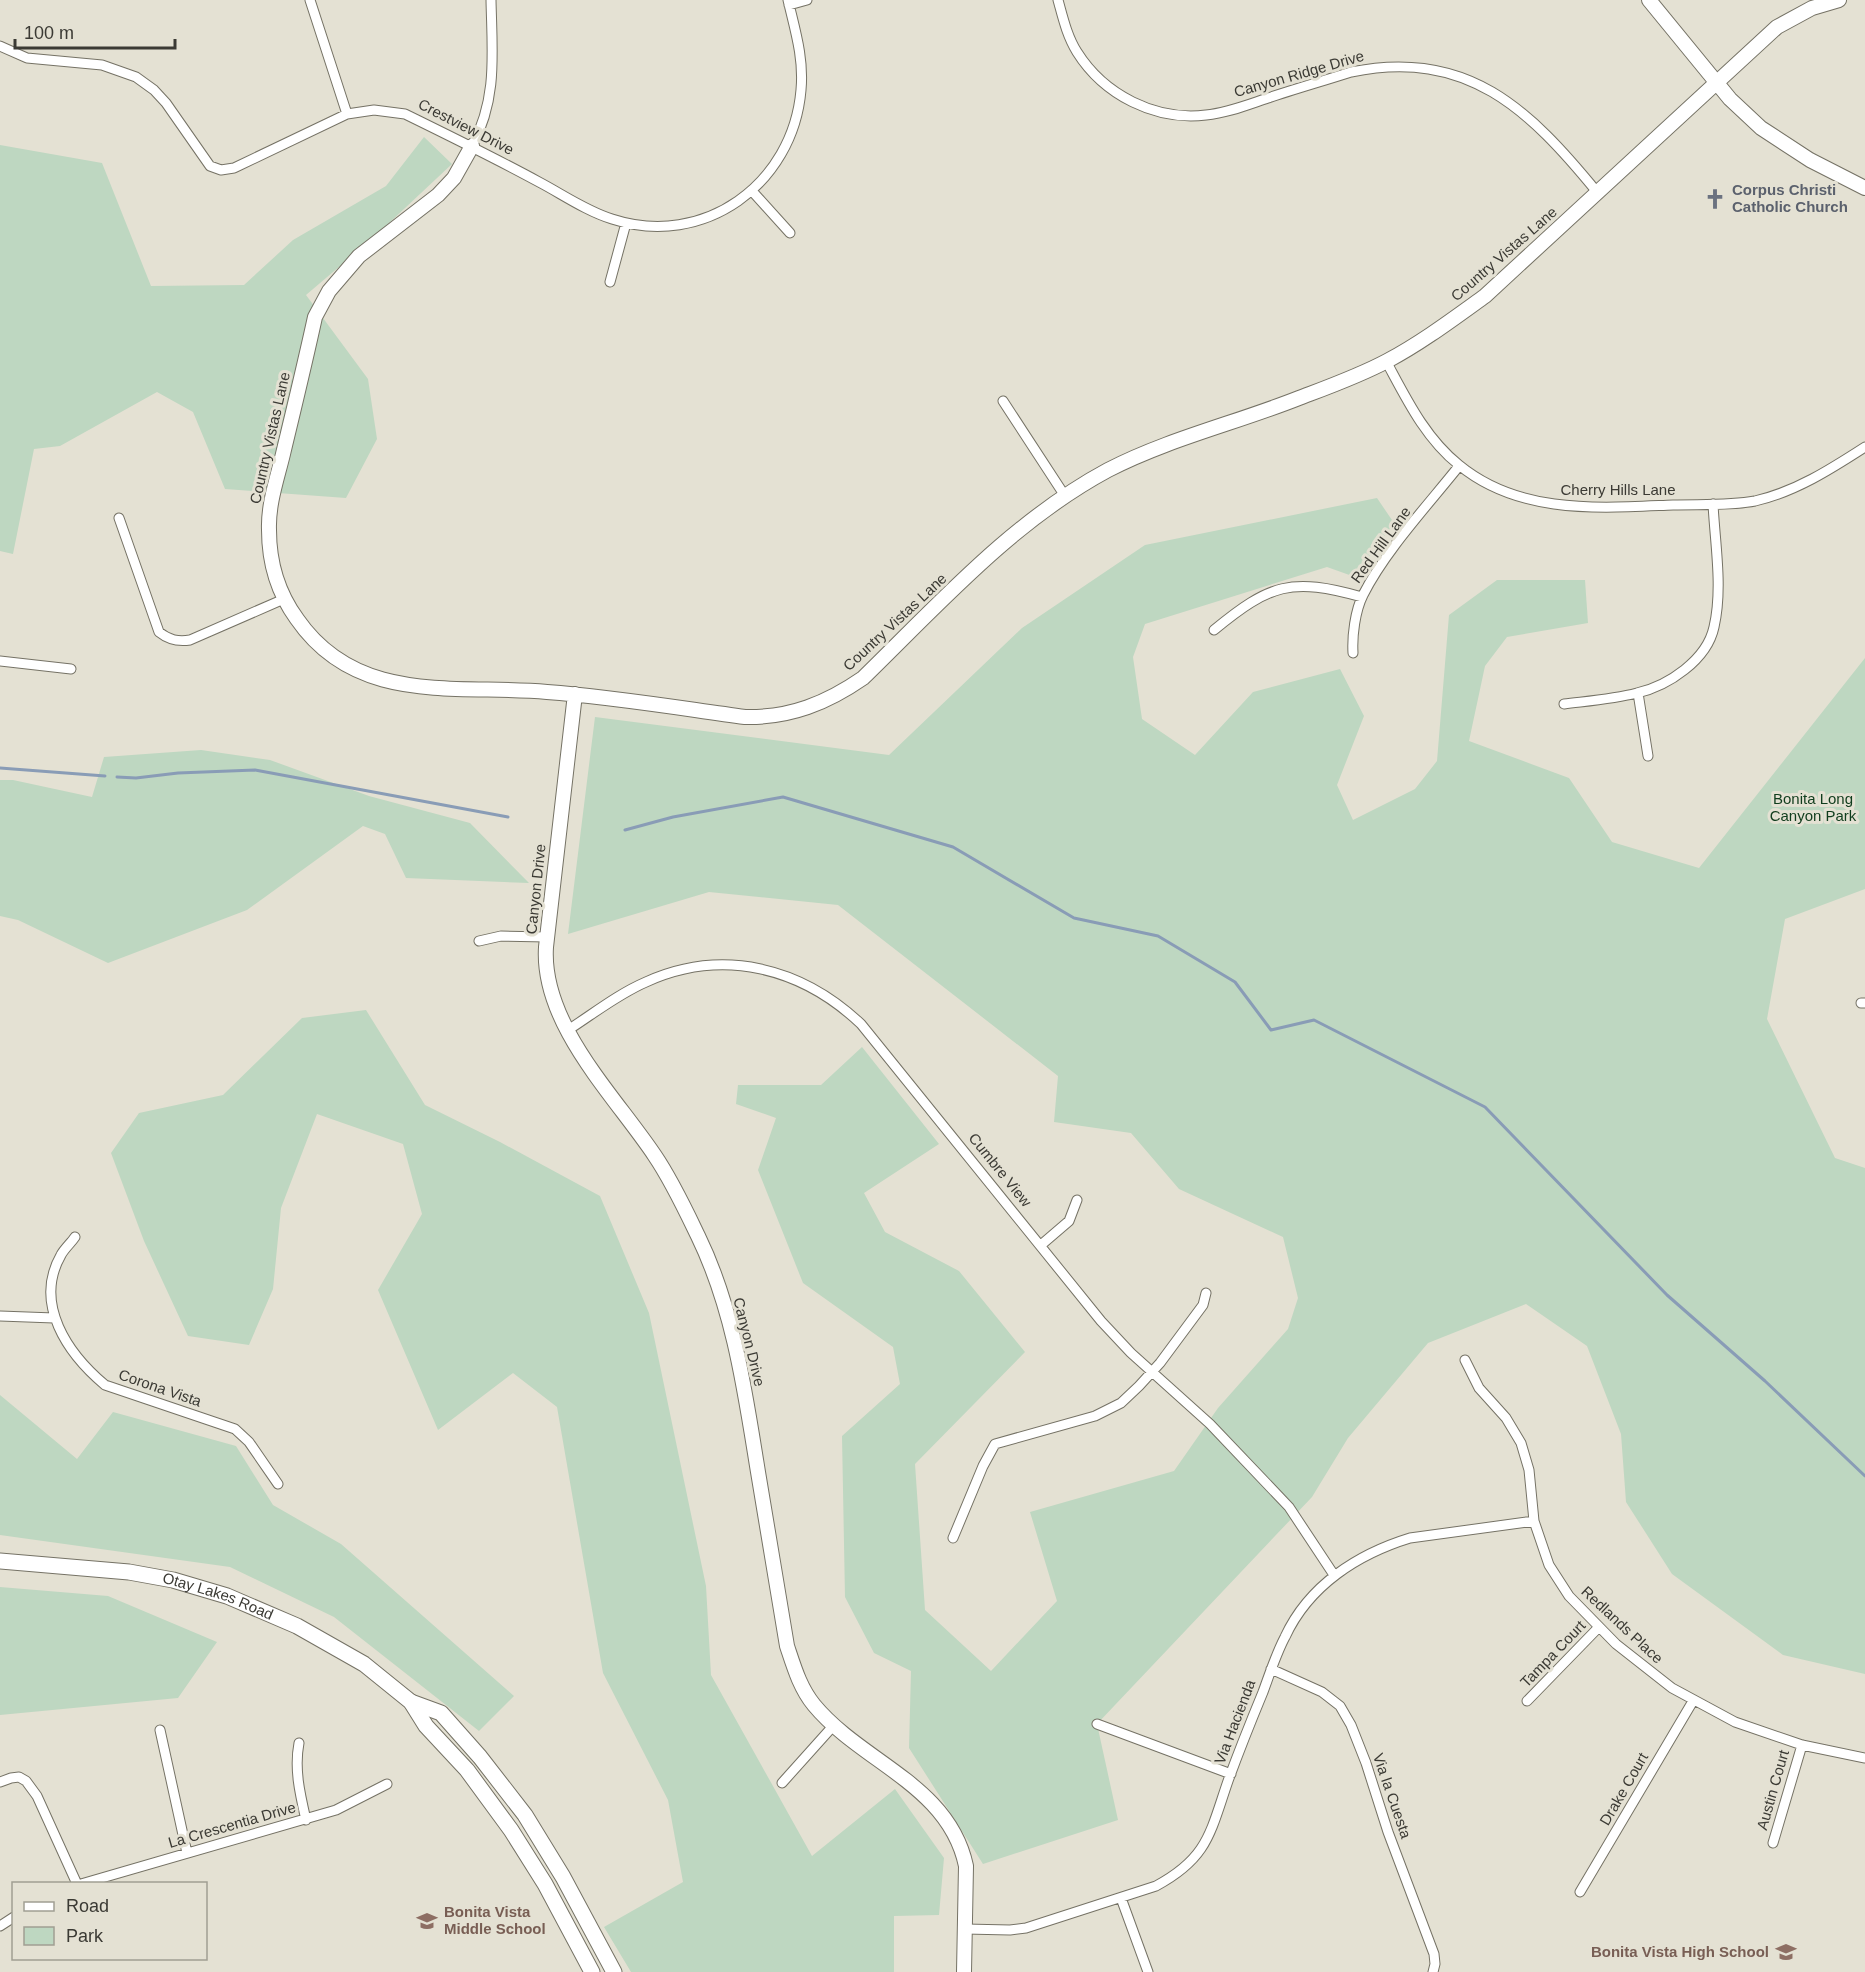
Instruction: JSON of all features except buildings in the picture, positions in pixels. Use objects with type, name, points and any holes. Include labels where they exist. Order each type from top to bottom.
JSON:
[{"type":"main road","name":"Otay Lakes Road","points":[[0,1561],[129,1572],[173,1580],[228,1596],[297,1626],[364,1664],[411,1702],[441,1713],[480,1757],[519,1807],[563,1877],[614,1972]]},
{"type":"main road","name":"Otay Lakes Road","points":[[411,1702],[426,1726],[466,1770],[511,1830],[545,1884],[592,1972]]},
{"type":"street","points":[[310,0],[347,114]]},
{"type":"street","name":"Country Vistas Lane","points":[[491,0],[491,90],[485,117],[472,146],[454,177],[438,195],[359,256],[329,291],[315,317],[269,513],[271,557],[284,599],[301,625],[322,648],[347,666],[375,678],[405,686],[512,688],[575,694],[745,717],[788,713],[816,705],[863,678],[1001,545],[1065,496],[1130,459],[1296,399],[1386,361],[1451,320],[1485,296],[1777,27],[1812,8],[1839,0]]},
{"type":"street","points":[[789,2],[807,0]]},
{"type":"street","name":"Canyon Ridge Drive","points":[[1058,0],[1070,38],[1094,74],[1121,96],[1153,110],[1179,116],[1205,115],[1231,110],[1368,68],[1402,66],[1436,70],[1466,79],[1508,101],[1540,128],[1597,192]]},
{"type":"street","points":[[1649,0],[1730,99],[1761,128],[1810,160],[1865,188]]},
{"type":"street","name":"Crestview Drive","points":[[0,46],[27,58],[102,65],[136,77],[160,96],[210,166],[221,170],[234,168],[347,114],[374,110],[405,114],[472,146],[610,219],[626,223],[667,225],[693,221],[719,212],[752,191],[769,173],[782,152],[798,111],[801,90],[801,57],[789,2]]},
{"type":"street","points":[[752,191],[790,233]]},
{"type":"street","points":[[610,282],[626,223]]},
{"type":"street","name":"Cherry Hills Lane","points":[[1386,361],[1411,409],[1443,451],[1459,466],[1509,493],[1551,505],[1589,508],[1754,501],[1785,491],[1820,475],[1865,447]]},
{"type":"street","points":[[1004,400],[1065,496]]},
{"type":"street","name":"Red Hill Lane","points":[[1353,653],[1352,640],[1362,597],[1396,546],[1459,466]]},
{"type":"street","points":[[1564,704],[1638,693],[1665,684],[1688,668],[1703,649],[1714,630],[1719,591],[1713,504]]},
{"type":"street","points":[[118,518],[159,632],[165,637],[179,642],[190,640],[284,599]]},
{"type":"street","points":[[1214,630],[1244,605],[1269,592],[1290,586],[1308,585],[1339,590],[1362,597]]},
{"type":"street","points":[[0,661],[71,669]]},
{"type":"street","points":[[1638,693],[1648,756]]},
{"type":"street","name":"Canyon Drive","points":[[575,694],[545,957],[548,981],[568,1030],[603,1084],[656,1156],[707,1255],[741,1364],[787,1646],[798,1680],[813,1704],[834,1725],[923,1792],[948,1822],[963,1854],[966,1866],[964,1972]]},
{"type":"street","points":[[479,941],[501,936],[547,937]]},
{"type":"street","name":"Cumbre View","points":[[568,1030],[645,982],[669,973],[693,968],[727,965],[777,972],[808,985],[836,1002],[861,1024],[1101,1321],[1152,1372],[1210,1424],[1289,1508],[1334,1575]]},
{"type":"street","points":[[1041,1245],[1069,1221],[1077,1200]]},
{"type":"street","name":"Corona Vista","points":[[75,1237],[60,1256],[52,1282],[52,1311],[59,1332],[88,1371],[105,1385],[236,1429],[249,1442],[278,1484]]},
{"type":"street","points":[[953,1538],[983,1466],[995,1444],[1095,1416],[1121,1403],[1152,1372],[1203,1305],[1206,1293]]},
{"type":"street","points":[[0,1316],[54,1318]]},
{"type":"street","name":"Redlands Place","points":[[1465,1360],[1479,1388],[1506,1418],[1521,1443],[1529,1470],[1534,1521],[1543,1551],[1556,1579],[1569,1596],[1616,1644],[1652,1675],[1693,1701],[1735,1722],[1802,1745],[1865,1758]]},
{"type":"street","name":"Via Hacienda","points":[[965,1929],[1026,1928],[1121,1898],[1175,1876],[1196,1857],[1209,1836],[1285,1636],[1299,1613],[1334,1575],[1376,1551],[1410,1538],[1534,1521]]},
{"type":"street","name":"Tampa Court","points":[[1527,1701],[1599,1627]]},
{"type":"street","name":"Via la Cuesta","points":[[1271,1669],[1322,1692],[1340,1706],[1351,1725],[1434,1954],[1433,1972]]},
{"type":"street","name":"Drake Court","points":[[1580,1892],[1693,1701]]},
{"type":"street","points":[[1097,1724],[1231,1774]]},
{"type":"street","points":[[782,1783],[834,1725]]},
{"type":"street","points":[[160,1730],[187,1853]]},
{"type":"street","points":[[299,1743],[296,1760],[299,1791],[306,1820]]},
{"type":"street","name":"Austin Court","points":[[1773,1844],[1802,1745]]},
{"type":"street","points":[[0,1782],[19,1777],[26,1781],[37,1796],[78,1882]]},
{"type":"street","name":"La Crescentia Drive","points":[[86,1882],[344,1808],[387,1784]]},
{"type":"street","points":[[1121,1898],[1148,1972]]},
{"type":"green space","points":[[424,137],[452,164],[373,238],[306,295],[368,379],[377,439],[346,498],[225,489],[193,412],[157,392],[60,446],[34,449],[13,554],[0,551],[0,145],[102,163],[151,286],[244,285],[293,240],[386,186]]},
{"type":"green space","name":"Bonita Long Canyon Park","points":[[1377,498],[1394,523],[1355,577],[1327,567],[1145,624],[1133,657],[1142,719],[1195,755],[1253,692],[1340,669],[1364,716],[1337,785],[1353,820],[1415,789],[1437,761],[1449,615],[1497,580],[1585,580],[1588,623],[1507,637],[1485,666],[1469,741],[1569,778],[1612,842],[1699,868],[1865,658],[1865,889],[1785,919],[1767,1019],[1835,1158],[1865,1168],[1865,1674],[1783,1655],[1672,1574],[1626,1502],[1621,1434],[1587,1346],[1526,1304],[1428,1343],[1348,1438],[1312,1497],[1097,1724],[1118,1820],[983,1864],[909,1748],[911,1671],[874,1653],[845,1597],[842,1436],[900,1384],[893,1347],[803,1283],[758,1170],[776,1118],[736,1104],[738,1085],[821,1085],[862,1047],[939,1144],[864,1193],[885,1232],[959,1271],[1025,1352],[915,1464],[925,1610],[991,1671],[1057,1601],[1030,1512],[1174,1471],[1218,1408],[1288,1329],[1298,1298],[1283,1237],[1179,1189],[1131,1133],[1054,1122],[1058,1076],[838,905],[709,892],[568,934],[595,717],[889,755],[1022,628],[1145,545]]},
{"type":"green space","points":[[201,750],[270,760],[369,796],[470,823],[529,883],[406,878],[385,834],[363,826],[247,910],[108,963],[18,920],[0,916],[0,780],[13,780],[92,797],[104,757]]},
{"type":"green space","points":[[366,1010],[425,1105],[600,1196],[649,1313],[706,1586],[711,1675],[812,1856],[895,1789],[944,1858],[939,1915],[894,1916],[894,1972],[631,1972],[604,1927],[683,1882],[668,1800],[603,1673],[557,1407],[513,1373],[438,1430],[378,1290],[422,1214],[403,1144],[317,1114],[281,1208],[273,1289],[249,1345],[188,1336],[144,1241],[111,1153],[139,1113],[223,1095],[302,1018]]},
{"type":"green space","points":[[0,1395],[77,1459],[113,1412],[236,1446],[273,1505],[341,1544],[514,1696],[479,1731],[334,1617],[230,1567],[0,1535]]},
{"type":"green space","points":[[0,1587],[108,1596],[217,1642],[178,1698],[0,1715]]},
{"type":"waterway","points":[[0,768],[105,776]]},
{"type":"waterway","points":[[117,777],[136,778],[178,773],[255,770],[508,817]]},
{"type":"waterway","points":[[625,830],[673,817],[783,797],[953,847],[1074,918],[1158,936],[1235,982],[1271,1030],[1314,1020],[1485,1107],[1667,1295],[1765,1381],[1865,1476]]},
{"type":"place","name":"Corpus Christi Catholic Church","points":[[1715,199]]},
{"type":"place","name":"Bonita Vista Middle School","points":[[427,1921]]},
{"type":"place","name":"Bonita Vista High School","points":[[1786,1952]]}]
